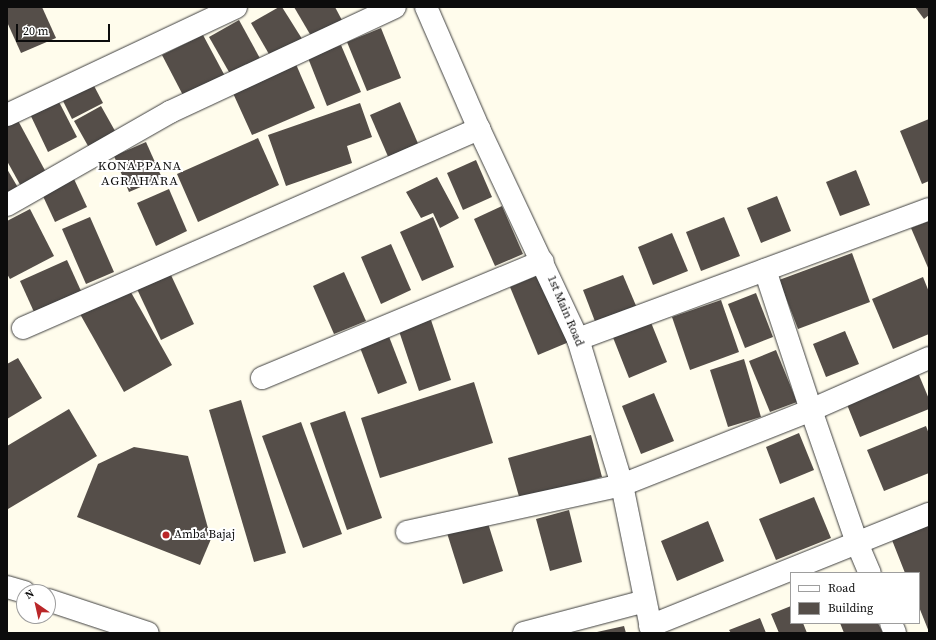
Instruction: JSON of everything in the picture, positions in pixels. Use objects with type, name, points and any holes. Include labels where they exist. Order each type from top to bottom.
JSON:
[{"type":"street","points":[[7,115],[236,7]]},
{"type":"street","points":[[7,205],[170,112],[395,7]]},
{"type":"street","name":"1st Main Road","points":[[426,7],[479,128],[543,261],[578,339],[622,485],[651,630]]},
{"type":"street","points":[[23,328],[479,128]]},
{"type":"street","points":[[578,339],[929,209]]},
{"type":"street","points":[[262,378],[543,261]]},
{"type":"street","points":[[765,270],[857,543],[870,572]]},
{"type":"street","points":[[407,532],[622,485],[811,410],[929,358]]},
{"type":"street","points":[[651,630],[929,514]]},
{"type":"street","points":[[524,633],[645,601]]},
{"type":"street","points":[[56,603],[148,633]]},
{"type":"building","points":[[7,7],[42,7],[56,38],[21,53],[7,22]]},
{"type":"building","points":[[279,7],[282,7],[304,42],[273,61],[251,23]]},
{"type":"building","points":[[294,7],[335,7],[344,24],[314,41]]},
{"type":"building","points":[[915,7],[929,7],[929,15],[924,19]]},
{"type":"building","points":[[239,20],[262,62],[233,79],[209,37]]},
{"type":"building","points":[[381,28],[401,78],[367,91],[347,42]]},
{"type":"building","points":[[203,35],[226,78],[186,101],[162,55]]},
{"type":"building","points":[[341,45],[361,92],[327,106],[308,58]]},
{"type":"building","points":[[295,62],[315,108],[252,135],[232,91]]},
{"type":"building","points":[[92,82],[103,103],[72,119],[61,97]]},
{"type":"building","points":[[57,98],[77,137],[48,152],[29,112]]},
{"type":"building","points":[[400,102],[420,148],[390,161],[370,115]]},
{"type":"building","points":[[360,103],[372,137],[347,146],[352,163],[286,186],[268,135]]},
{"type":"building","points":[[101,106],[119,138],[92,153],[74,121]]},
{"type":"building","points":[[15,115],[48,176],[23,190],[7,161],[7,119]]},
{"type":"building","points":[[929,119],[929,181],[922,184],[900,131]]},
{"type":"building","points":[[258,138],[279,185],[198,222],[177,174]]},
{"type":"building","points":[[146,142],[162,178],[129,192],[114,156]]},
{"type":"building","points":[[476,160],[492,197],[463,210],[447,173]]},
{"type":"building","points":[[7,169],[20,191],[7,198]]},
{"type":"building","points":[[856,170],[870,205],[840,216],[826,182]]},
{"type":"building","points":[[437,177],[459,218],[440,228],[433,213],[421,218],[406,192]]},
{"type":"building","points":[[74,179],[87,207],[55,222],[42,194]]},
{"type":"building","points":[[169,189],[187,231],[156,246],[137,203]]},
{"type":"building","points":[[777,196],[791,231],[761,243],[747,208]]},
{"type":"building","points":[[502,206],[523,254],[495,266],[474,219]]},
{"type":"building","points":[[30,209],[54,256],[10,279],[7,274],[7,221]]},
{"type":"building","points":[[90,217],[114,272],[86,284],[62,229]]},
{"type":"building","points":[[433,217],[454,267],[422,281],[400,232]]},
{"type":"building","points":[[724,217],[740,256],[701,271],[686,232]]},
{"type":"building","points":[[929,221],[929,270],[911,228]]},
{"type":"building","points":[[672,233],[688,271],[653,285],[638,247]]},
{"type":"building","points":[[391,244],[411,290],[381,304],[361,257]]},
{"type":"building","points":[[852,253],[870,302],[798,329],[779,280]]},
{"type":"building","points":[[67,260],[81,291],[34,312],[20,281]]},
{"type":"building","points":[[344,272],[366,321],[334,334],[313,286]]},
{"type":"building","points":[[170,273],[194,324],[161,340],[137,289]]},
{"type":"building","points":[[541,274],[569,342],[538,355],[510,287]]},
{"type":"building","points":[[623,275],[637,308],[596,324],[583,290]]},
{"type":"building","points":[[923,277],[929,292],[929,334],[893,349],[872,299]]},
{"type":"building","points":[[128,287],[172,365],[124,392],[80,314]]},
{"type":"building","points":[[756,293],[773,337],[745,348],[728,304]]},
{"type":"building","points":[[721,300],[739,352],[690,370],[672,317]]},
{"type":"building","points":[[430,317],[451,380],[419,391],[398,328]]},
{"type":"building","points":[[650,320],[667,362],[629,378],[612,335]]},
{"type":"building","points":[[845,331],[859,364],[826,377],[813,344]]},
{"type":"building","points":[[388,334],[407,383],[378,394],[359,345]]},
{"type":"building","points":[[776,350],[797,402],[770,412],[749,361]]},
{"type":"building","points":[[18,358],[42,398],[7,419],[7,364]]},
{"type":"building","points":[[744,359],[761,417],[728,427],[710,370]]},
{"type":"building","points":[[916,368],[929,399],[929,409],[860,437],[844,397]]},
{"type":"building","points":[[474,382],[493,443],[380,478],[361,418]]},
{"type":"building","points":[[654,393],[674,441],[641,454],[622,406]]},
{"type":"building","points":[[241,400],[286,553],[254,562],[209,410]]},
{"type":"building","points":[[69,409],[97,456],[8,509],[7,446]]},
{"type":"building","points":[[345,411],[382,518],[347,530],[310,423]]},
{"type":"building","points":[[301,422],[342,534],[303,548],[262,436]]},
{"type":"building","points":[[926,426],[929,434],[929,473],[884,491],[867,450]]},
{"type":"building","points":[[799,433],[814,470],[780,484],[766,447]]},
{"type":"building","points":[[591,435],[602,477],[520,500],[508,458]]},
{"type":"building","points":[[134,447],[188,456],[211,539],[200,565],[77,517],[98,464]]},
{"type":"building","points":[[814,497],[831,538],[776,560],[759,519]]},
{"type":"building","points":[[569,510],[582,562],[550,571],[536,519]]},
{"type":"building","points":[[929,519],[929,632],[920,610],[920,572],[905,572],[890,535]]},
{"type":"building","points":[[487,520],[503,571],[463,584],[447,533]]},
{"type":"building","points":[[708,521],[724,561],[677,581],[661,541]]},
{"type":"building","points":[[790,606],[790,624],[803,624],[807,633],[779,633],[771,614]]},
{"type":"building","points":[[760,618],[766,633],[731,633],[729,630]]},
{"type":"building","points":[[840,624],[878,624],[883,633],[844,633]]},
{"type":"building","points":[[624,626],[626,633],[597,633],[597,632]]},
{"type":"place","name":"Amba Bajaj","points":[[166,535]]},
{"type":"district","name":"KONAPPANA AGRAHARA","points":[[140,174]]}]
